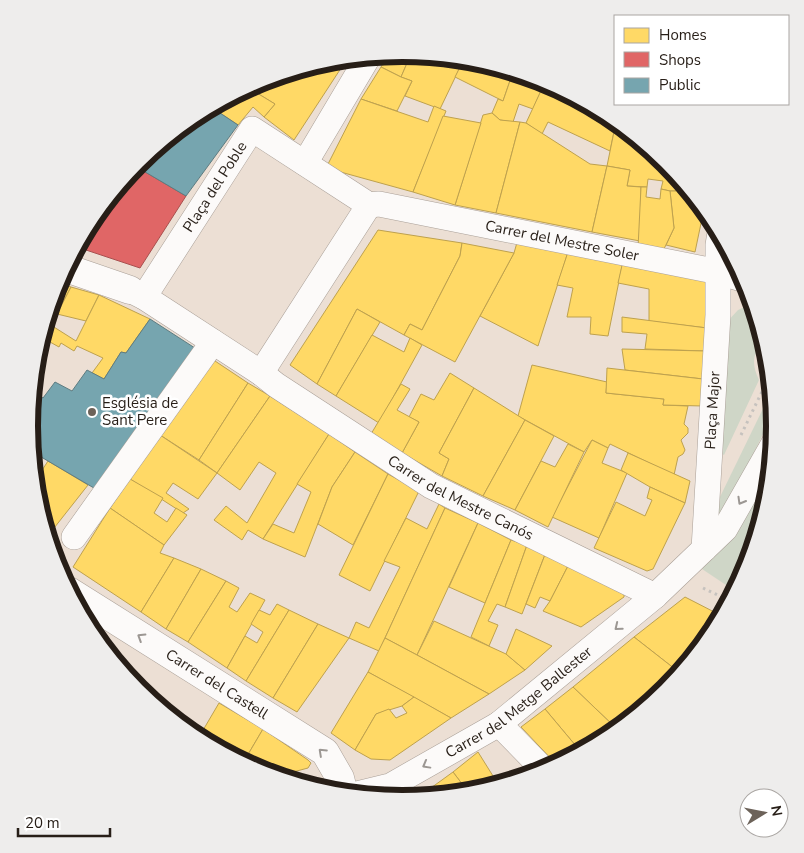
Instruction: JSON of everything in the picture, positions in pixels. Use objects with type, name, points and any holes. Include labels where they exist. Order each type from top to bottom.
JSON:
[{"type":"street","points":[[306,159],[364,64]]},
{"type":"street","name":"Plaça del Poble","points":[[137,293],[252,129],[306,159],[374,204]]},
{"type":"street","points":[[73,270],[137,293],[208,348],[268,379],[374,204]]},
{"type":"street","name":"Carrer del Mestre Soler","points":[[374,204],[719,272],[734,277]]},
{"type":"street","name":"Plaça Major","points":[[704,549],[718,316],[718,244]]},
{"type":"street","points":[[74,537],[208,348]]},
{"type":"street","name":"Carrer del Mestre Canós","points":[[268,379],[431,486],[662,589]]},
{"type":"street","points":[[662,589],[725,529],[765,459]]},
{"type":"street","name":"Carrer del Metge Ballester","points":[[375,790],[390,786],[499,724],[662,589]]},
{"type":"street","name":"Carrer del Castell","points":[[80,598],[325,752],[340,778],[342,786]]},
{"type":"street","points":[[499,724],[538,764]]},
{"type":"path","points":[[740,438],[764,387]]},
{"type":"green space","points":[[746,306],[754,332],[758,350],[754,365],[759,380],[724,455],[715,450],[726,323],[738,310]]},
{"type":"green space","points":[[766,402],[766,428],[723,517],[718,512],[718,501]]},
{"type":"green space","points":[[760,491],[747,544],[729,587],[702,569],[732,532]]},
{"type":"building: Homes","points":[[407,62],[401,77],[381,67],[383,63]]},
{"type":"building: Homes","points":[[407,62],[460,67],[440,109],[405,96],[412,81],[401,77]]},
{"type":"building: Homes","points":[[342,67],[294,140],[264,117],[275,104],[257,93],[308,74]]},
{"type":"building: Homes","points":[[381,67],[412,81],[397,111],[361,99]]},
{"type":"building: Homes","points":[[460,67],[511,78],[503,101],[455,77]]},
{"type":"building: Homes","points":[[511,78],[541,90],[533,109],[519,104],[513,122],[500,120],[492,113],[498,99],[503,101]]},
{"type":"building: Homes","points":[[541,90],[584,111],[614,130],[610,151],[548,122],[542,134],[526,123]]},
{"type":"building: Homes","points":[[257,93],[275,104],[264,117],[253,107],[238,125],[218,112]]},
{"type":"building: Homes","points":[[361,99],[428,122],[434,106],[446,111],[413,192],[326,168]]},
{"type":"building: Homes","points":[[492,113],[500,120],[520,122],[496,213],[455,205],[483,115]]},
{"type":"building: Homes","points":[[443,116],[481,123],[455,205],[413,192]]},
{"type":"building: Homes","points":[[520,122],[526,123],[590,164],[607,166],[592,232],[496,213]]},
{"type":"building: Homes","points":[[614,130],[660,169],[677,187],[676,191],[661,189],[663,181],[648,179],[647,187],[627,186],[630,170],[607,166]]},
{"type":"building: Homes","points":[[607,166],[630,170],[627,186],[641,187],[640,241],[592,232]]},
{"type":"building: Homes","points":[[641,187],[647,187],[646,197],[660,199],[661,189],[670,191],[674,228],[663,251],[638,248]]},
{"type":"building: Homes","points":[[677,187],[702,220],[695,252],[666,245],[674,228],[670,191],[676,191]]},
{"type":"building: Homes","points":[[378,230],[462,243],[460,256],[422,330],[410,324],[404,335],[357,309],[317,384],[290,365]]},
{"type":"building: Homes","points":[[518,239],[569,249],[538,346],[480,316],[514,253]]},
{"type":"building: Homes","points":[[462,243],[514,253],[455,362],[404,335],[410,324],[422,330],[460,256]]},
{"type":"building: Homes","points":[[569,249],[623,261],[608,336],[590,334],[591,317],[567,317],[573,288],[557,285]]},
{"type":"building: Homes","points":[[623,261],[712,278],[707,328],[649,321],[649,289],[618,283]]},
{"type":"building: Homes","points":[[66,285],[71,287],[57,314]]},
{"type":"building: Homes","points":[[71,287],[99,295],[86,321],[57,314]]},
{"type":"building: Homes","points":[[99,295],[150,319],[126,353],[121,352],[104,379],[92,373],[103,358],[77,346],[74,351],[61,343],[59,347],[48,341],[52,326],[76,341]]},
{"type":"building: Homes","points":[[357,309],[380,322],[336,396],[317,384]]},
{"type":"building: Homes","points":[[622,317],[707,328],[705,351],[645,349],[647,334],[622,332]]},
{"type":"building: Homes","points":[[372,335],[404,352],[410,338],[422,345],[379,423],[336,396]]},
{"type":"building: Homes","points":[[622,349],[705,351],[703,379],[625,370]]},
{"type":"building: Homes","points":[[212,359],[248,383],[199,460],[160,435]]},
{"type":"building: Homes","points":[[532,365],[607,382],[606,393],[664,399],[663,405],[688,406],[684,424],[688,428],[688,433],[681,440],[685,450],[678,457],[674,475],[610,444],[608,448],[592,440],[584,452],[518,416]]},
{"type":"building: Homes","points":[[607,368],[703,379],[703,406],[663,405],[664,399],[606,393]]},
{"type":"building: Homes","points":[[450,373],[474,388],[439,453],[449,459],[442,476],[402,453],[419,422],[409,417],[421,394],[434,400]]},
{"type":"building: Homes","points":[[248,383],[270,396],[217,473],[199,460]]},
{"type":"building: Homes","points":[[401,384],[410,389],[397,410],[419,422],[402,453],[371,434]]},
{"type":"building: Homes","points":[[474,388],[525,420],[483,496],[442,476],[449,459],[439,453]]},
{"type":"building: Homes","points":[[270,396],[329,434],[263,539],[248,530],[242,540],[214,520],[226,506],[247,523],[276,473],[259,462],[240,490],[217,473]]},
{"type":"building: Homes","points":[[525,420],[554,436],[515,510],[483,496]]},
{"type":"building: Homes","points":[[329,434],[355,452],[332,487],[305,557],[263,539],[273,524],[294,533],[311,492],[297,484]]},
{"type":"building: Homes","points":[[160,435],[217,473],[198,499],[173,483],[166,493],[189,509],[183,513],[130,479]]},
{"type":"building: Homes","points":[[592,440],[608,448],[602,463],[627,473],[599,538],[552,517]]},
{"type":"building: Homes","points":[[568,444],[584,452],[548,527],[515,510],[541,461],[555,467]]},
{"type":"building: Homes","points":[[355,452],[388,474],[353,545],[318,524],[332,487]]},
{"type":"building: Homes","points":[[628,453],[690,481],[685,503],[650,487],[621,470]]},
{"type":"building: Homes","points":[[48,461],[88,485],[53,530],[45,498],[41,472]]},
{"type":"building: Homes","points":[[388,474],[419,491],[370,591],[339,575]]},
{"type":"building: Homes","points":[[130,479],[163,498],[154,513],[167,522],[176,508],[187,515],[164,545],[110,508]]},
{"type":"building: Homes","points":[[650,487],[685,503],[653,569],[647,571],[594,548],[616,502],[645,516],[652,500],[647,498]]},
{"type":"building: Homes","points":[[439,504],[445,508],[379,651],[349,638],[356,622],[369,628],[400,567],[384,561],[406,518],[427,529]]},
{"type":"building: Homes","points":[[110,508],[164,545],[160,553],[174,558],[141,612],[73,567]]},
{"type":"building: Homes","points":[[445,508],[478,523],[417,655],[385,638]]},
{"type":"building: Homes","points":[[478,523],[511,540],[485,603],[449,587]]},
{"type":"building: Homes","points":[[511,540],[527,545],[505,607],[497,604],[488,621],[498,625],[489,646],[471,637]]},
{"type":"building: Homes","points":[[527,545],[546,552],[522,614],[505,607]]},
{"type":"building: Homes","points":[[546,552],[569,564],[550,601],[540,597],[535,608],[526,604]]},
{"type":"building: Homes","points":[[174,558],[201,569],[166,629],[141,612]]},
{"type":"building: Homes","points":[[569,564],[624,593],[624,597],[581,627],[543,611]]},
{"type":"building: Homes","points":[[201,569],[226,581],[188,642],[166,629]]},
{"type":"building: Homes","points":[[226,581],[239,588],[229,607],[237,612],[250,593],[265,600],[227,668],[188,642]]},
{"type":"building: Homes","points":[[685,597],[716,613],[674,669],[634,637]]},
{"type":"building: Homes","points":[[277,604],[289,610],[246,681],[227,668],[245,636],[257,643],[263,632],[251,624],[259,610],[270,615]]},
{"type":"building: Homes","points":[[289,610],[318,624],[273,698],[246,681]]},
{"type":"building: Homes","points":[[434,621],[506,654],[525,670],[489,694],[417,655]]},
{"type":"building: Homes","points":[[318,624],[349,638],[297,712],[273,698]]},
{"type":"building: Homes","points":[[516,629],[552,646],[525,670],[506,654]]},
{"type":"building: Homes","points":[[634,637],[674,669],[642,701],[612,725],[573,687]]},
{"type":"building: Homes","points":[[385,638],[489,694],[451,718],[368,672]]},
{"type":"building: Homes","points":[[368,672],[414,697],[402,706],[376,714],[355,750],[331,733]]},
{"type":"building: Homes","points":[[573,687],[612,725],[576,746],[545,709]]},
{"type":"building: Homes","points":[[414,697],[451,718],[390,760],[371,759],[355,750],[376,714],[389,709],[396,718],[407,713],[402,706]]},
{"type":"building: Homes","points":[[219,703],[263,729],[247,756],[202,732]]},
{"type":"building: Homes","points":[[545,709],[576,746],[551,759],[521,727]]},
{"type":"building: Homes","points":[[263,729],[311,763],[308,768],[289,773],[247,756]]},
{"type":"building: Homes","points":[[478,752],[495,779],[463,786],[453,772]]},
{"type":"building: Homes","points":[[453,772],[463,786],[450,788],[428,790]]},
{"type":"building: Shops","points":[[143,170],[186,196],[140,268],[83,249],[113,205]]},
{"type":"building: Public","points":[[218,112],[238,125],[186,196],[143,170],[180,137]]},
{"type":"building: Public","name":"Església de Sant Pere","points":[[150,319],[198,350],[99,491],[39,456],[39,395],[43,398],[55,382],[72,391],[87,370],[104,379],[121,352],[126,353]]},
{"type":"place","name":"Església de Sant Pere","points":[[92,412]]}]
